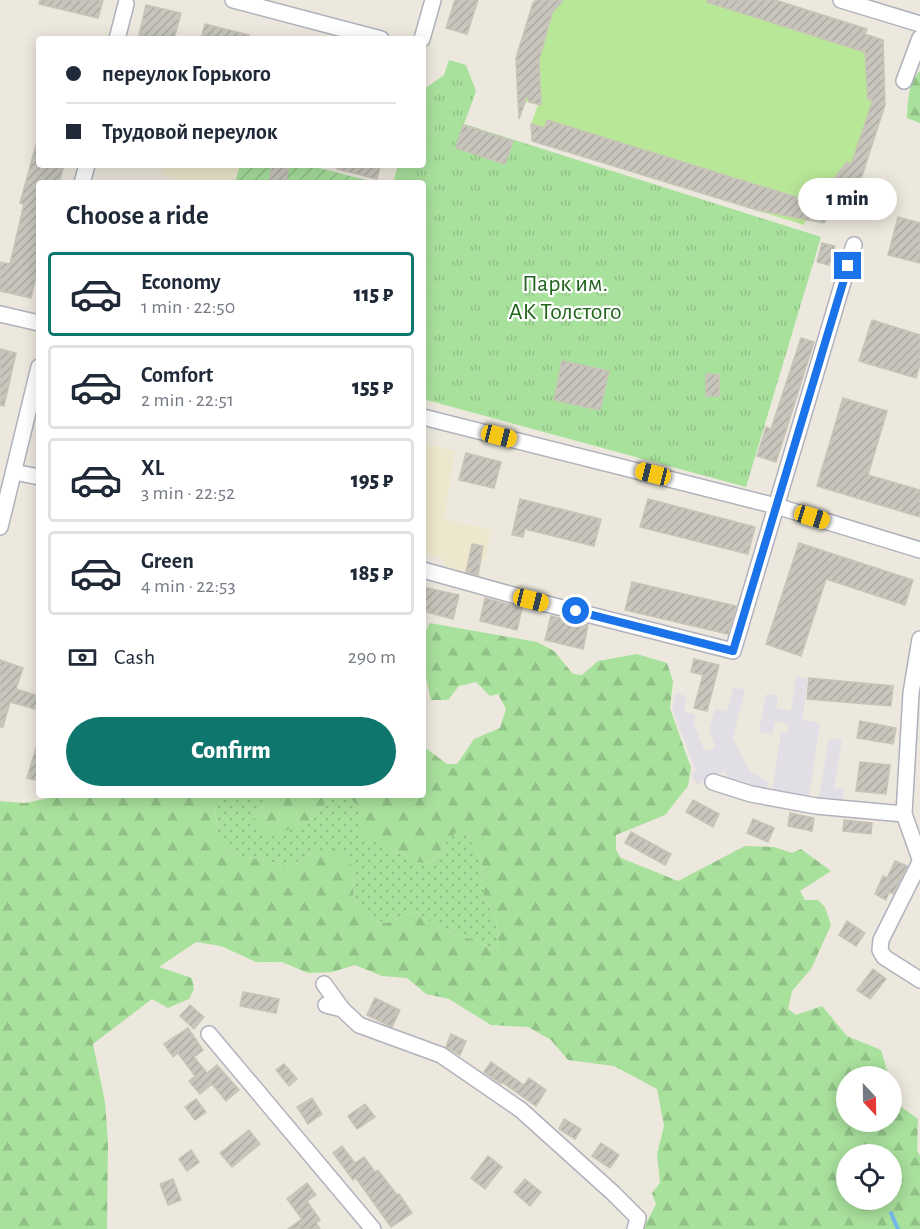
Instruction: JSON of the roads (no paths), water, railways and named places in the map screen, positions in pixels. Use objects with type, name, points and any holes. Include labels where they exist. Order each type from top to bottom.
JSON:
[{"type":"street","points":[[233,0],[370,36]]},
{"type":"street","points":[[423,36],[433,0]]},
{"type":"street","points":[[841,0],[920,24]]},
{"type":"street","points":[[118,36],[126,4]]},
{"type":"street","points":[[904,81],[920,38]]},
{"type":"street","points":[[426,571],[733,651],[854,245]]},
{"type":"street","points":[[0,314],[36,322]]},
{"type":"street","points":[[0,527],[36,380]]},
{"type":"street","points":[[426,418],[776,506],[920,550]]},
{"type":"street","points":[[14,472],[36,476]]},
{"type":"street","points":[[920,639],[911,693],[904,814],[920,860],[881,940],[880,950],[884,957],[920,981]]},
{"type":"street","points":[[712,782],[751,794],[816,806],[904,814]]},
{"type":"street","points":[[324,984],[342,1009],[359,1025],[441,1055],[520,1110],[638,1218],[635,1229]]},
{"type":"street","points":[[326,1005],[342,1009]]},
{"type":"street","points":[[209,1034],[365,1226]]},
{"type":"waterway","points":[[891,1213],[898,1229]]},
{"type":"park label","name":"Парк им. АК Толстого","points":[[565,298]]}]
